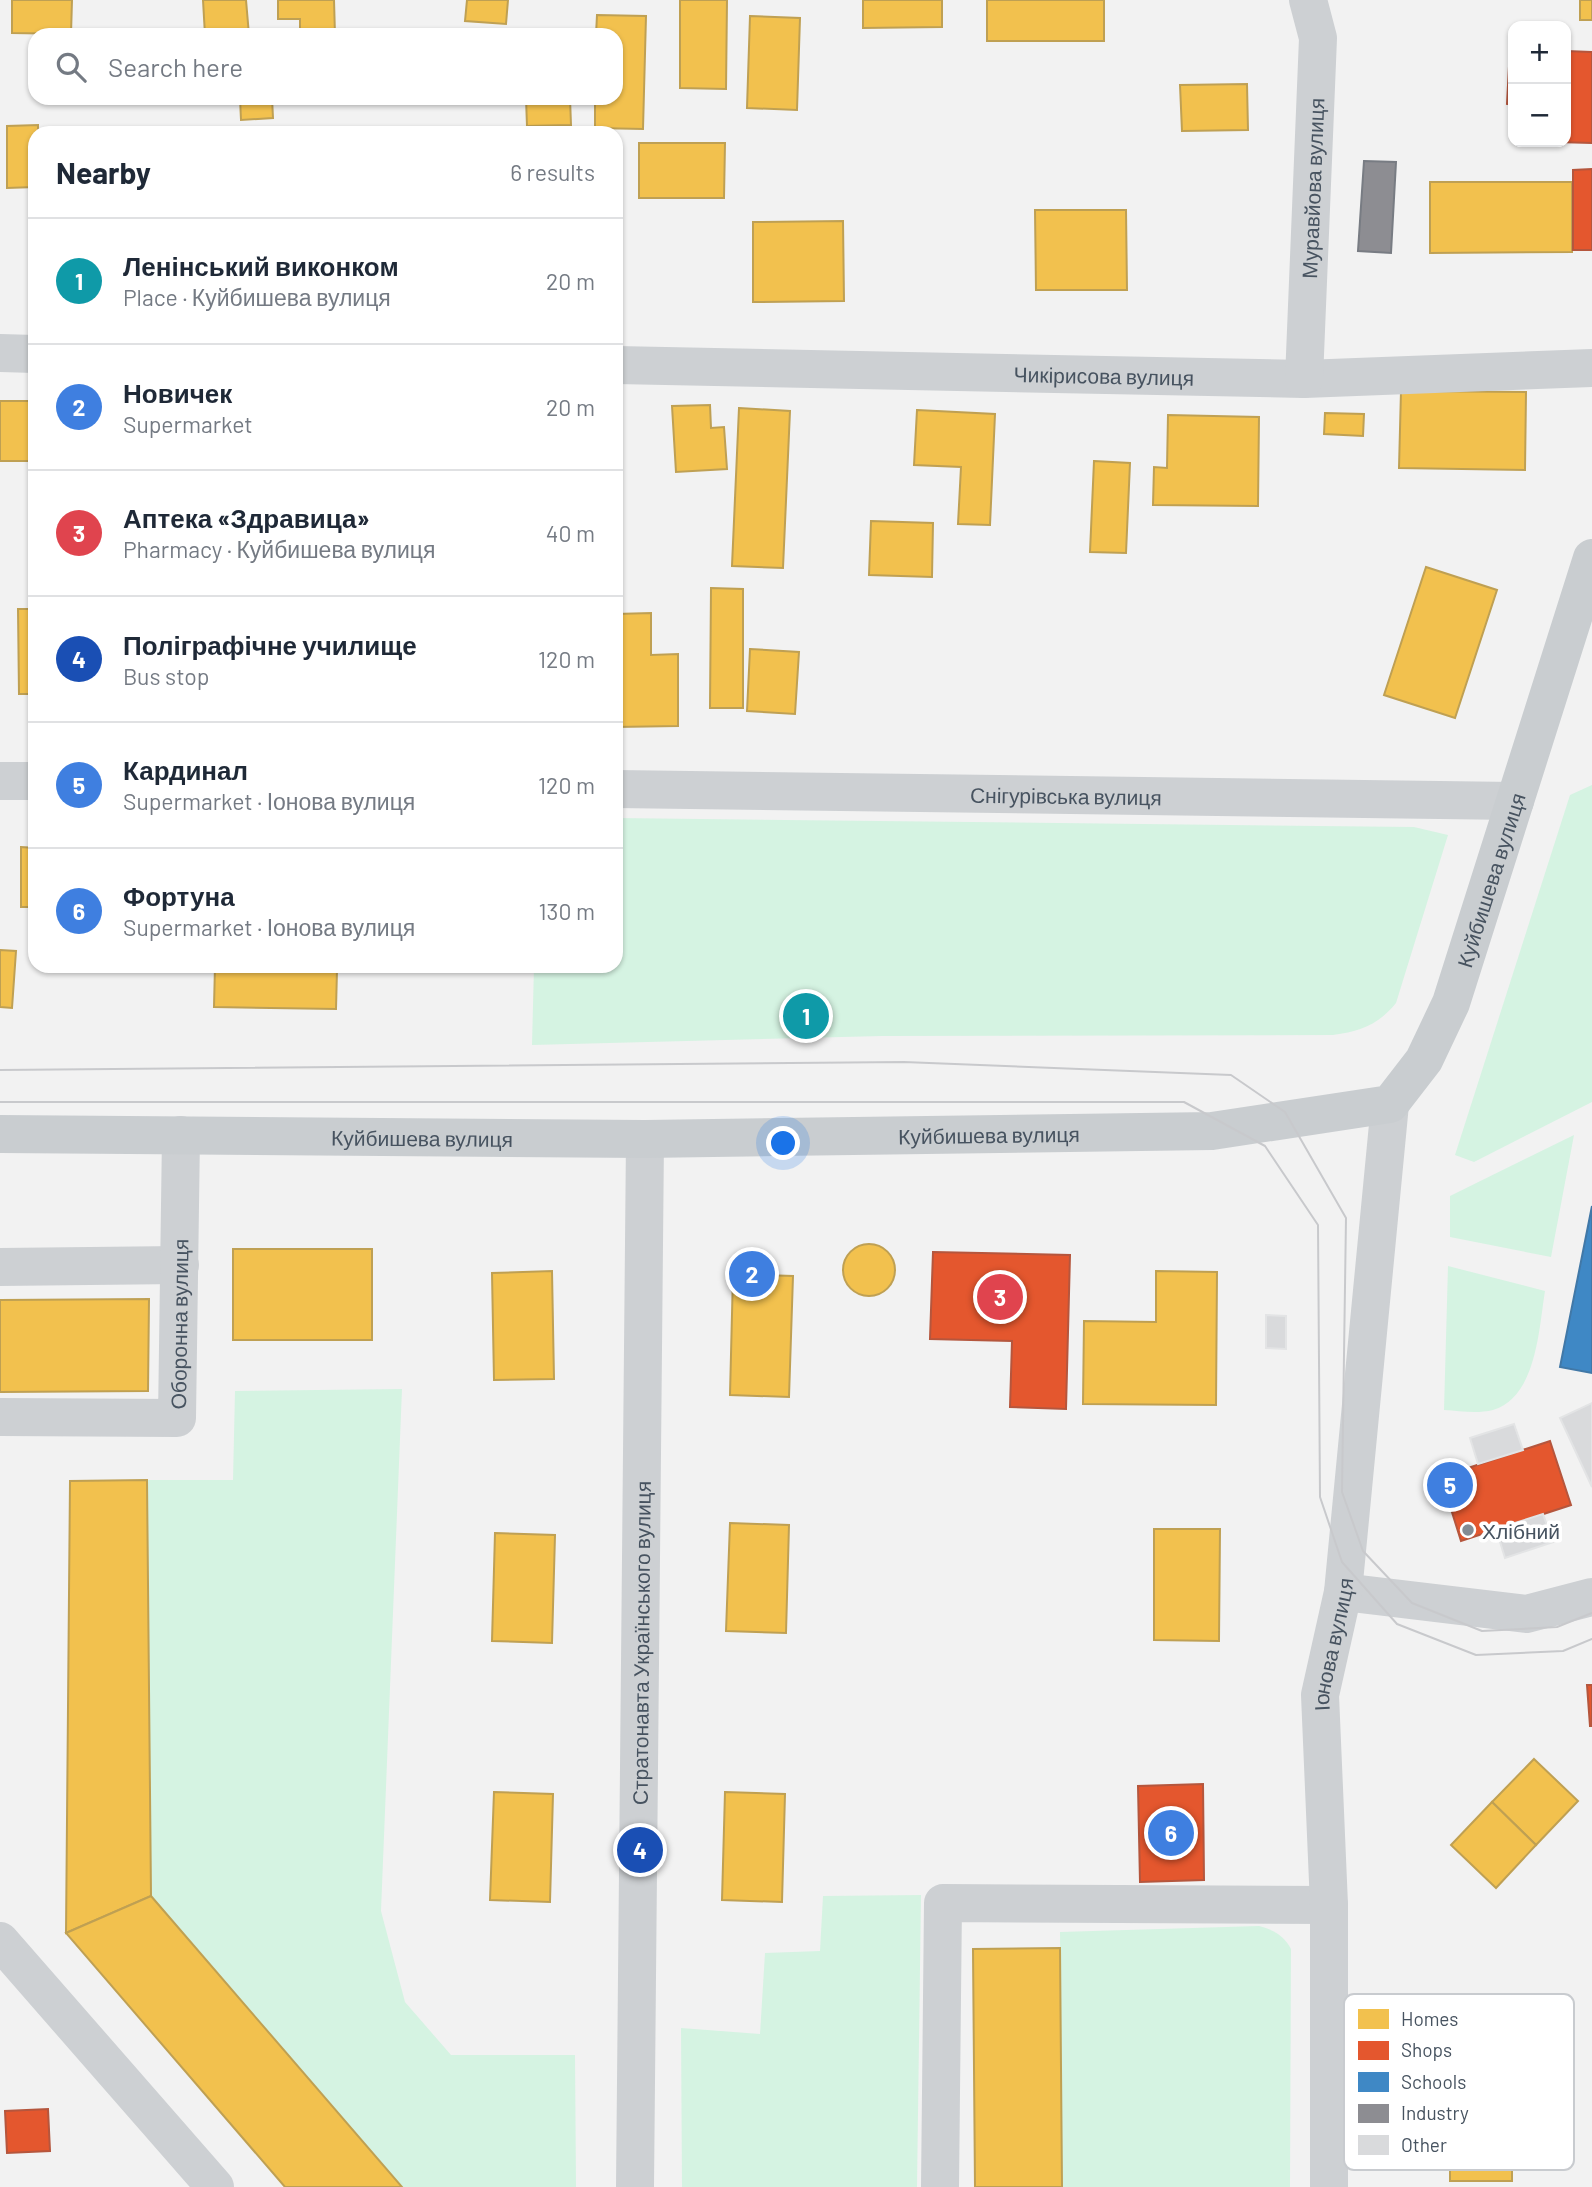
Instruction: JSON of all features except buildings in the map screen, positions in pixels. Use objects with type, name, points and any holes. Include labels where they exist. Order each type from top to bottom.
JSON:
[{"type":"main road","name":"Куйбишева вулиця","points":[[0,1134],[645,1139],[1212,1131],[1390,1104],[1424,1060],[1451,1003],[1592,558]]},
{"type":"street","name":"Муравйова вулиця","points":[[1304,379],[1318,38],[1308,0]]},
{"type":"street","points":[[0,353],[28,354]]},
{"type":"street","name":"Чикірисова вулиця","points":[[623,365],[1304,379],[1592,368]]},
{"type":"street","points":[[0,781],[28,781]]},
{"type":"street","name":"Снігурівська вулиця","points":[[623,789],[1515,802]]},
{"type":"street","name":"Іонова вулиця","points":[[1329,2187],[1329,1905],[1320,1695],[1343,1592],[1390,1104]]},
{"type":"street","name":"Оборонна вулиця","points":[[0,1417],[177,1419],[180,1135]]},
{"type":"street","name":"Стратонавта Українського вулиця","points":[[635,2187],[645,1139]]},
{"type":"street","points":[[0,1267],[180,1265]]},
{"type":"street","points":[[1343,1592],[1526,1614],[1592,1597]]},
{"type":"street","points":[[940,2187],[943,1903],[1329,1905]]},
{"type":"street","points":[[0,1941],[215,2187]]},
{"type":"green space","points":[[1592,785],[1592,1102],[1474,1162],[1455,1155],[1570,795]]},
{"type":"green space","points":[[623,818],[1414,827],[1448,835],[1396,1003],[1376,1022],[1352,1031],[1333,1035],[882,1036],[532,1045],[534,973],[623,973]]},
{"type":"green space","points":[[1574,1135],[1551,1257],[1450,1237],[1450,1196]]},
{"type":"green space","points":[[1448,1266],[1545,1291],[1538,1341],[1527,1376],[1508,1403],[1493,1410],[1444,1410]]},
{"type":"green space","points":[[402,1389],[381,1911],[405,2002],[451,2055],[575,2055],[576,2187],[402,2187],[151,1896],[147,1480],[233,1480],[235,1391]]},
{"type":"green space","points":[[921,1895],[917,2187],[682,2187],[681,2028],[760,2034],[765,1953],[820,1951],[823,1896]]},
{"type":"green space","points":[[1259,1926],[1278,1934],[1291,1949],[1290,2187],[1062,2187],[1060,1932]]},
{"type":"tram line","points":[[0,1070],[904,1062],[1231,1075],[1285,1112],[1346,1218],[1342,1492],[1363,1551],[1412,1603],[1482,1631],[1557,1627],[1592,1613]]},
{"type":"tram line","points":[[0,1102],[1184,1102],[1265,1146],[1318,1225],[1320,1497],[1342,1562],[1397,1624],[1476,1655],[1563,1651],[1592,1639]]},
{"type":"place","name":"Ленінський виконком","points":[[806,1016]]},
{"type":"place","name":"Новичек","points":[[752,1274]]},
{"type":"place","name":"Аптека «Здравица»","points":[[1000,1297]]},
{"type":"place","name":"Кардинал","points":[[1450,1485]]},
{"type":"place","name":"Хлібний","points":[[1468,1530]]},
{"type":"place","name":"Фортуна","points":[[1171,1833]]},
{"type":"place","name":"Поліграфічне училище","points":[[640,1850]]}]
